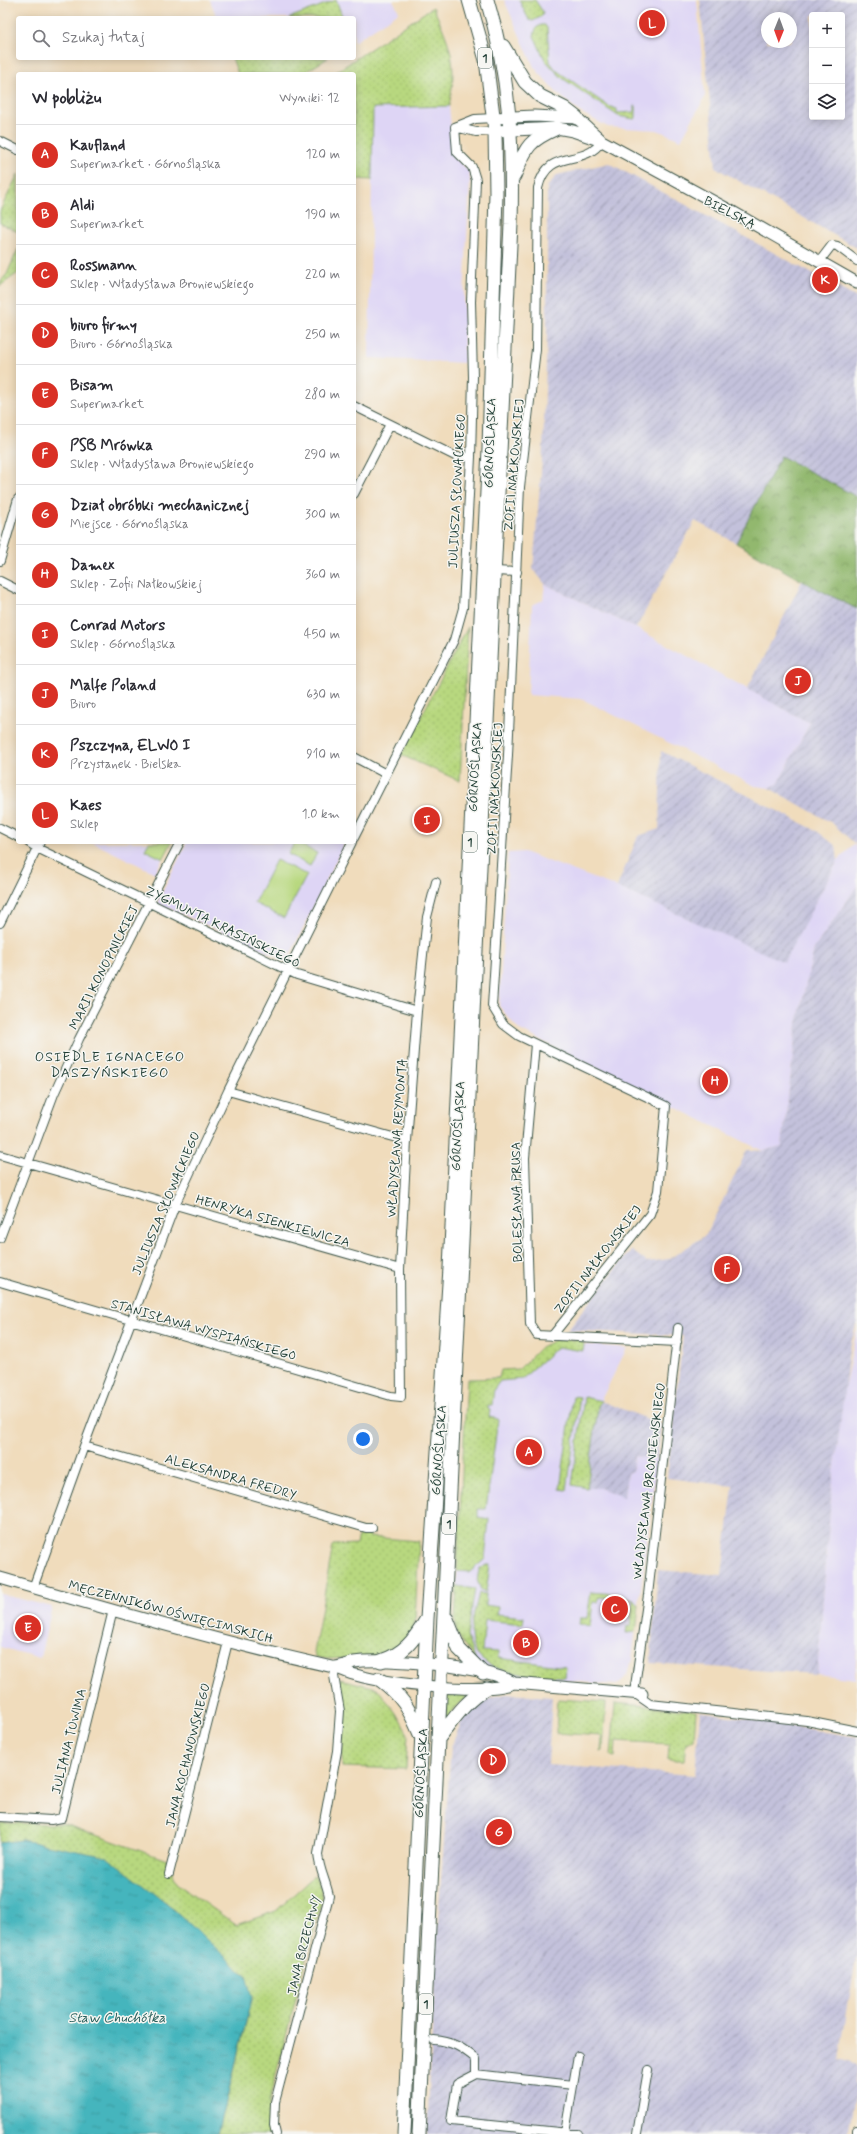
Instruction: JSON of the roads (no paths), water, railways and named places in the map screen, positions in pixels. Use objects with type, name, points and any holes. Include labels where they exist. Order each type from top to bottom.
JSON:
[{"type":"main road","name":"1","points":[[468,0],[486,60],[495,125]]},
{"type":"main road","name":"1","points":[[487,0],[498,38],[511,130]]},
{"type":"main road","points":[[498,38],[525,82],[540,96],[564,108],[576,118]]},
{"type":"main road","points":[[495,125],[510,116],[576,118]]},
{"type":"main road","name":"BIELSKA","points":[[576,118],[587,125],[602,141]]},
{"type":"main road","name":"BIELSKA","points":[[495,125],[511,130],[557,128],[573,130],[602,141],[731,211],[857,283]]},
{"type":"main road","name":"GÓRNOŚLĄSKA","points":[[404,2134],[427,1619],[450,1268],[489,449],[496,193],[495,125]]},
{"type":"main road","points":[[512,182],[526,148],[536,139],[557,128]]},
{"type":"main road","name":"GÓRNOŚLĄSKA","points":[[419,2134],[495,571],[512,182],[511,130]]},
{"type":"main road","name":"MĘCZENNIKÓW OŚWIĘCIMSKICH","points":[[0,1578],[228,1642],[336,1667],[356,1675],[424,1686],[487,1688],[506,1687],[514,1683]]},
{"type":"main road","points":[[445,1610],[459,1649],[483,1673]]},
{"type":"main road","points":[[381,1661],[397,1655],[406,1648],[427,1619]]},
{"type":"main road","name":"MĘCZENNIKÓW OŚWIĘCIMSKICH","points":[[336,1667],[354,1662],[381,1661],[425,1663],[483,1673],[508,1679],[514,1683],[638,1693]]},
{"type":"main road","points":[[379,1679],[396,1692],[407,1704],[422,1737]]},
{"type":"main road","points":[[438,1739],[459,1710],[473,1696],[487,1688]]},
{"type":"street","points":[[455,127],[475,119],[495,125]]},
{"type":"street","points":[[455,127],[476,132],[495,125]]},
{"type":"street","name":"JULIUSZA SŁOWACKIEGO","points":[[356,834],[454,640],[463,608],[471,457],[471,302],[476,180],[472,167],[457,152],[455,127]]},
{"type":"street","points":[[0,141],[16,149]]},
{"type":"street","name":"ZOFII NAŁKOWSKIEJ","points":[[552,1336],[650,1214],[658,1192],[666,1106],[519,1036],[503,1024],[492,1006],[508,755],[520,487],[536,349],[538,188],[540,178],[552,164],[592,152],[602,141]]},
{"type":"street","points":[[819,262],[832,245],[837,246],[857,261]]},
{"type":"street","points":[[356,407],[456,457],[471,457]]},
{"type":"street","points":[[356,490],[390,424]]},
{"type":"street","points":[[0,561],[16,506]]},
{"type":"street","points":[[495,571],[516,572]]},
{"type":"street","points":[[0,581],[16,589]]},
{"type":"street","points":[[356,758],[386,774]]},
{"type":"street","points":[[0,828],[16,836]]},
{"type":"street","name":"MARII KONOPNICKIEJ","points":[[0,1238],[62,1076],[179,844]]},
{"type":"street","name":"JULIUSZA SŁOWACKIEGO","points":[[33,1588],[84,1446],[175,1205],[228,1091],[289,972],[351,844]]},
{"type":"street","points":[[0,923],[38,845]]},
{"type":"street","name":"ZYGMUNTA KRASIŃSKIEGO","points":[[38,845],[150,904],[289,972],[417,1011]]},
{"type":"street","name":"WŁADYSŁAWA REYMONTA","points":[[401,1397],[400,1269],[407,1141],[417,1011],[427,917],[436,882]]},
{"type":"street","name":"BOLESŁAWA PRUSA","points":[[535,1044],[525,1158],[530,1324],[537,1335],[552,1336]]},
{"type":"street","points":[[228,1091],[407,1141]]},
{"type":"street","name":"HENRYKA SIENKIEWICZA","points":[[0,1155],[400,1269]]},
{"type":"street","name":"STANISŁAWA WYSPIAŃSKIEGO","points":[[0,1282],[391,1396],[401,1397]]},
{"type":"street","name":"WŁADYSŁAWA BRONIEWSKIEGO","points":[[638,1693],[678,1328]]},
{"type":"street","points":[[552,1336],[677,1342]]},
{"type":"street","name":"ALEKSANDRA FREDRY","points":[[84,1446],[359,1526],[372,1528]]},
{"type":"street","name":"JULIANA TUWIMA","points":[[0,1817],[51,1820],[62,1818],[113,1610]]},
{"type":"street","name":"JANA KOCHANOWSKIEGO","points":[[169,1874],[228,1642]]},
{"type":"street","name":"JANA BRZECHWY","points":[[276,2134],[274,2125],[274,2102],[329,1896],[326,1882],[319,1865],[318,1854],[337,1751],[340,1711],[334,1676],[336,1667]]},
{"type":"street","points":[[638,1693],[650,1704],[808,1720],[857,1731]]},
{"type":"street","points":[[434,2040],[446,2040],[461,2047],[476,2059],[476,2074]]},
{"type":"street","points":[[565,2133],[578,2056]]},
{"type":"street","points":[[637,2134],[648,2070]]},
{"type":"street","points":[[573,2085],[476,2074],[457,2084],[451,2121],[578,2134]]},
{"type":"street","points":[[856,2134],[857,2130]]},
{"type":"water","name":"Staw Chuchółka","points":[[22,1840],[107,1857],[168,1904],[246,1976],[252,1997],[218,2134],[0,2134],[0,1843]]},
{"type":"place","name":"Kaes","points":[[652,23]]},
{"type":"place","name":"Pszczyna, ELWO I","points":[[825,280]]},
{"type":"place","name":"Malfe Poland","points":[[798,681]]},
{"type":"place","name":"Conrad Motors","points":[[427,820]]},
{"type":"place","name":"Damex","points":[[715,1081]]},
{"type":"place","name":"PSB Mrówka","points":[[727,1269]]},
{"type":"place","name":"Kaufland","points":[[529,1452]]},
{"type":"place","name":"Rossmann","points":[[615,1609]]},
{"type":"place","name":"Bisam","points":[[28,1628]]},
{"type":"place","name":"Aldi","points":[[526,1643]]},
{"type":"place","name":"biuro firmy","points":[[493,1761]]},
{"type":"place","name":"Dział obróbki mechanicznej","points":[[499,1832]]},
{"type":"district","name":"OSIEDLE IGNACEGO DASZYŃSKIEGO","points":[[110,1064]]}]
